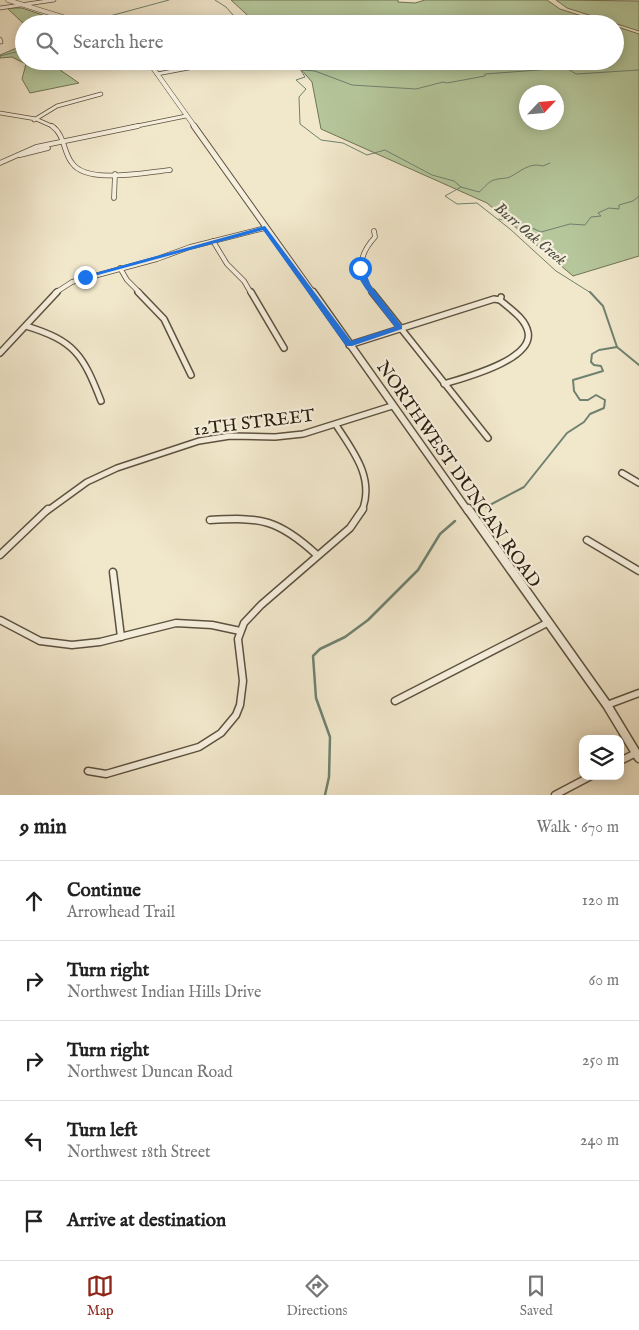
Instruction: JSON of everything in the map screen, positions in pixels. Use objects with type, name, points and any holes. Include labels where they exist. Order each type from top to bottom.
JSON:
[{"type":"street","points":[[8,0],[55,15]]},
{"type":"street","points":[[0,8],[54,0]]},
{"type":"street","name":"NORTHWEST DUNCAN ROAD","points":[[154,70],[606,705],[637,756]]},
{"type":"street","points":[[157,74],[178,70]]},
{"type":"street","points":[[34,120],[40,114],[59,106],[101,94]]},
{"type":"street","points":[[0,113],[46,123],[55,128],[71,164],[79,170],[99,175],[170,170]]},
{"type":"street","points":[[0,163],[15,156],[62,143],[187,118]]},
{"type":"street","points":[[114,198],[115,174]]},
{"type":"street","points":[[0,353],[54,294],[63,287],[85,277],[213,240],[265,228]]},
{"type":"street","points":[[374,231],[375,237],[367,246],[361,258],[360,268],[363,280],[488,438]]},
{"type":"street","points":[[213,240],[227,264],[244,281],[284,348]]},
{"type":"street","points":[[120,268],[126,280],[164,319],[191,375]]},
{"type":"street","points":[[349,344],[501,298],[520,318],[525,327],[527,343],[521,352],[508,362],[444,384]]},
{"type":"street","points":[[26,326],[56,336],[75,349],[88,368],[101,400]]},
{"type":"street","name":"12TH STREET","points":[[0,555],[54,504],[87,482],[117,468],[199,441],[230,436],[292,436],[336,425],[392,406]]},
{"type":"street","points":[[88,771],[106,774],[200,747],[224,732],[232,722],[244,695],[244,681],[238,644],[240,631],[254,611],[355,521],[362,512],[367,492],[365,477],[360,463],[336,425]]},
{"type":"street","points":[[622,474],[639,483]]},
{"type":"street","points":[[210,520],[246,518],[273,522],[286,528],[317,555]]},
{"type":"street","points":[[587,540],[639,571]]},
{"type":"street","points":[[113,572],[121,637]]},
{"type":"street","points":[[0,620],[40,641],[55,644],[85,644],[176,623],[206,624],[240,631]]},
{"type":"street","points":[[395,701],[547,623]]},
{"type":"street","points":[[606,705],[639,693]]},
{"type":"street","points":[[624,760],[637,756]]},
{"type":"street","points":[[555,795],[583,780]]},
{"type":"green space","points":[[231,0],[398,0],[398,2],[415,3],[425,0],[547,0],[560,9],[579,15],[247,15]]},
{"type":"green space","points":[[556,0],[639,1],[639,31],[624,26],[624,15],[589,15],[567,8]]},
{"type":"green space","points":[[7,8],[22,8],[43,15],[15,15]]},
{"type":"green space","points":[[624,29],[639,34],[639,256],[573,276],[487,203],[321,129],[312,82],[302,70],[624,70]]},
{"type":"green space","points":[[15,49],[15,58],[0,58],[0,55]]},
{"type":"green space","points":[[24,70],[60,70],[79,83],[30,93],[22,79]]},
{"type":"waterway","points":[[114,15],[169,0]]},
{"type":"waterway","name":"Burr Oak Creek","points":[[215,0],[226,7],[233,15]]},
{"type":"waterway","points":[[0,56],[15,52]]},
{"type":"waterway","name":"Burr Oak Creek","points":[[301,70],[305,77],[296,80],[306,89],[299,97],[300,124],[321,140],[343,143],[367,155],[385,150],[432,175],[454,181],[461,187]]},
{"type":"waterway","points":[[302,70],[315,71],[352,85],[416,89],[443,82],[447,83],[485,76],[485,74],[539,70]]},
{"type":"waterway","points":[[570,70],[576,74],[639,70]]},
{"type":"waterway","points":[[461,187],[479,192],[488,183],[496,179],[510,177],[530,166],[543,166],[550,163]]},
{"type":"waterway","name":"Burr Oak Creek","points":[[461,187],[445,196],[457,204],[477,203],[510,229],[556,271],[591,293]]},
{"type":"waterway","points":[[499,219],[528,226],[541,232],[570,224],[585,225],[591,217],[601,216],[598,213],[609,208],[619,209],[619,205],[633,201],[639,196]]},
{"type":"waterway","name":"Burr Oak Creek","points":[[591,293],[603,306],[617,347]]},
{"type":"waterway","points":[[486,507],[524,487],[567,433],[584,422],[590,414],[604,408],[605,400],[596,395],[588,400],[580,400],[574,391],[573,380],[603,371],[601,366],[594,365],[591,362],[592,354],[599,350],[617,347]]},
{"type":"waterway","points":[[617,347],[639,365]]},
{"type":"waterway","points":[[325,795],[329,777],[330,737],[316,698],[313,656],[320,649],[345,637],[368,620],[418,570],[440,534],[455,521]]},
{"type":"route","points":[[85,277],[265,228],[349,344],[400,328],[368,288],[363,280],[360,268]]}]
